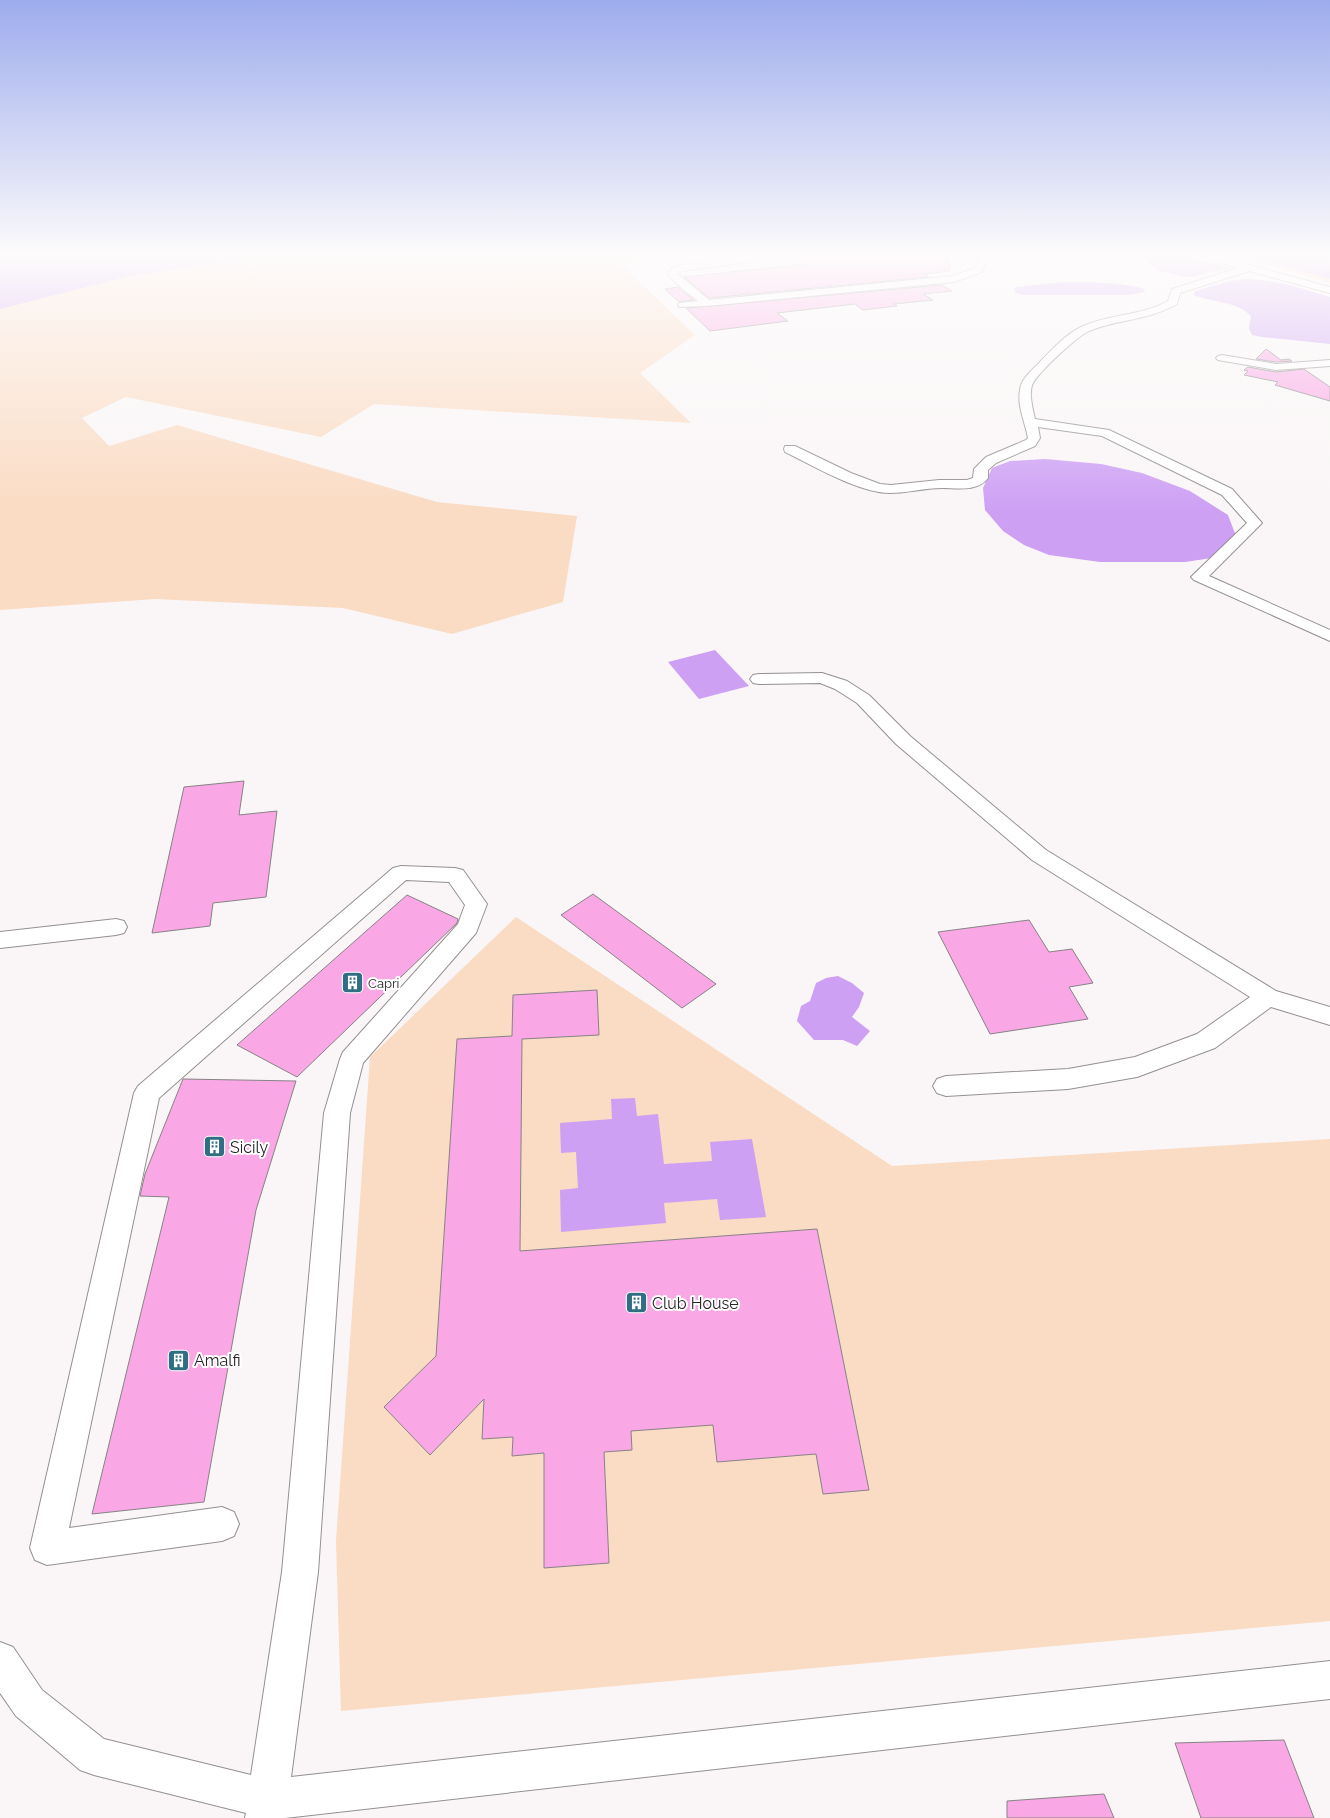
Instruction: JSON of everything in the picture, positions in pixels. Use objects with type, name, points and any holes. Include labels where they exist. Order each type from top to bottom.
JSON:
[{"type":"street","points":[[790,449],[846,476],[878,488],[891,489],[939,484],[968,484],[978,481],[981,478],[981,469],[991,460],[1031,443],[1034,438],[1027,413],[1024,393],[1027,383],[1069,341]]},
{"type":"street","points":[[1222,358],[1276,366],[1330,363]]},
{"type":"street","points":[[1030,422],[1105,433],[1227,492],[1255,522],[1199,577],[1330,636]]},
{"type":"street","points":[[759,679],[822,678],[841,685],[863,699],[903,740],[1039,855],[1268,997],[1330,1016]]},
{"type":"street","points":[[222,1524],[47,1548],[147,1093],[401,873],[455,875],[476,904],[468,927],[352,1060],[337,1113],[300,1572],[266,1809]]},
{"type":"street","points":[[0,940],[116,927]]},
{"type":"street","points":[[946,1086],[1068,1080],[1137,1067],[1206,1041],[1268,997]]},
{"type":"street","points":[[0,1660],[29,1703],[94,1756],[266,1809],[1330,1680]]},
{"type":"shaded area","points":[[0,341],[687,341],[640,373],[691,423],[374,404],[321,437],[126,397],[82,418],[109,446],[177,425],[437,502],[577,516],[563,602],[452,634],[343,608],[155,599],[0,610]]},
{"type":"shaded area","points":[[1299,341],[1330,341],[1330,344]]},
{"type":"shaded area","points":[[1045,459],[1101,464],[1142,473],[1190,491],[1228,515],[1236,536],[1212,558],[1185,562],[1100,562],[1049,555],[1024,545],[1003,531],[985,510],[983,488],[992,468],[1010,461]]},
{"type":"shaded area","points":[[715,650],[749,686],[699,699],[668,662]]},
{"type":"shaded area","points":[[516,917],[892,1166],[1330,1139],[1330,1621],[341,1711],[336,1541],[370,1057]]},
{"type":"shaded area","points":[[838,976],[852,983],[864,993],[859,1007],[852,1017],[870,1031],[857,1046],[843,1040],[814,1040],[797,1021],[801,1006],[810,1001],[816,983],[826,978]]},
{"type":"shaded area","points":[[635,1098],[637,1116],[658,1114],[664,1164],[712,1161],[710,1142],[752,1139],[766,1217],[720,1220],[717,1199],[664,1203],[666,1223],[561,1232],[560,1190],[578,1188],[576,1152],[561,1153],[560,1123],[612,1119],[611,1099]]},
{"type":"building","points":[[1266,349],[1281,360],[1289,359],[1292,361],[1276,362],[1256,359]]},
{"type":"building","points":[[1248,367],[1276,372],[1304,369],[1330,387],[1330,401],[1275,385],[1278,382],[1244,375],[1248,371],[1244,370]]},
{"type":"building","points":[[244,781],[239,815],[277,811],[266,897],[213,903],[210,926],[152,933],[184,787]]},
{"type":"building","points":[[593,894],[716,984],[682,1008],[561,915]]},
{"type":"building","name":"Capri","points":[[407,895],[458,919],[457,923],[297,1077],[237,1045]]},
{"type":"building","points":[[1029,920],[1049,952],[1072,949],[1093,983],[1069,987],[1088,1019],[990,1034],[938,932]]},
{"type":"building","name":"Club House","points":[[597,990],[599,1035],[522,1039],[520,1251],[817,1229],[869,1490],[823,1494],[816,1454],[717,1462],[713,1425],[631,1431],[632,1450],[604,1452],[609,1563],[544,1568],[544,1453],[512,1456],[513,1437],[482,1439],[484,1399],[430,1455],[384,1407],[436,1356],[457,1039],[512,1036],[513,995]]},
{"type":"building","name":"Amalfi","points":[[183,1079],[296,1081],[256,1210],[204,1502],[92,1514],[169,1197],[140,1196],[145,1174]]},
{"type":"building","points":[[1284,1740],[1314,1818],[1201,1818],[1175,1743]]},
{"type":"building","points":[[1104,1794],[1114,1818],[1007,1818],[1007,1801]]},
{"type":"place","name":"Capri","points":[[352,983]]},
{"type":"place","name":"Sicily","points":[[215,1147]]},
{"type":"place","name":"Club House","points":[[636,1303]]},
{"type":"place","name":"Amalfi","points":[[179,1360]]}]
